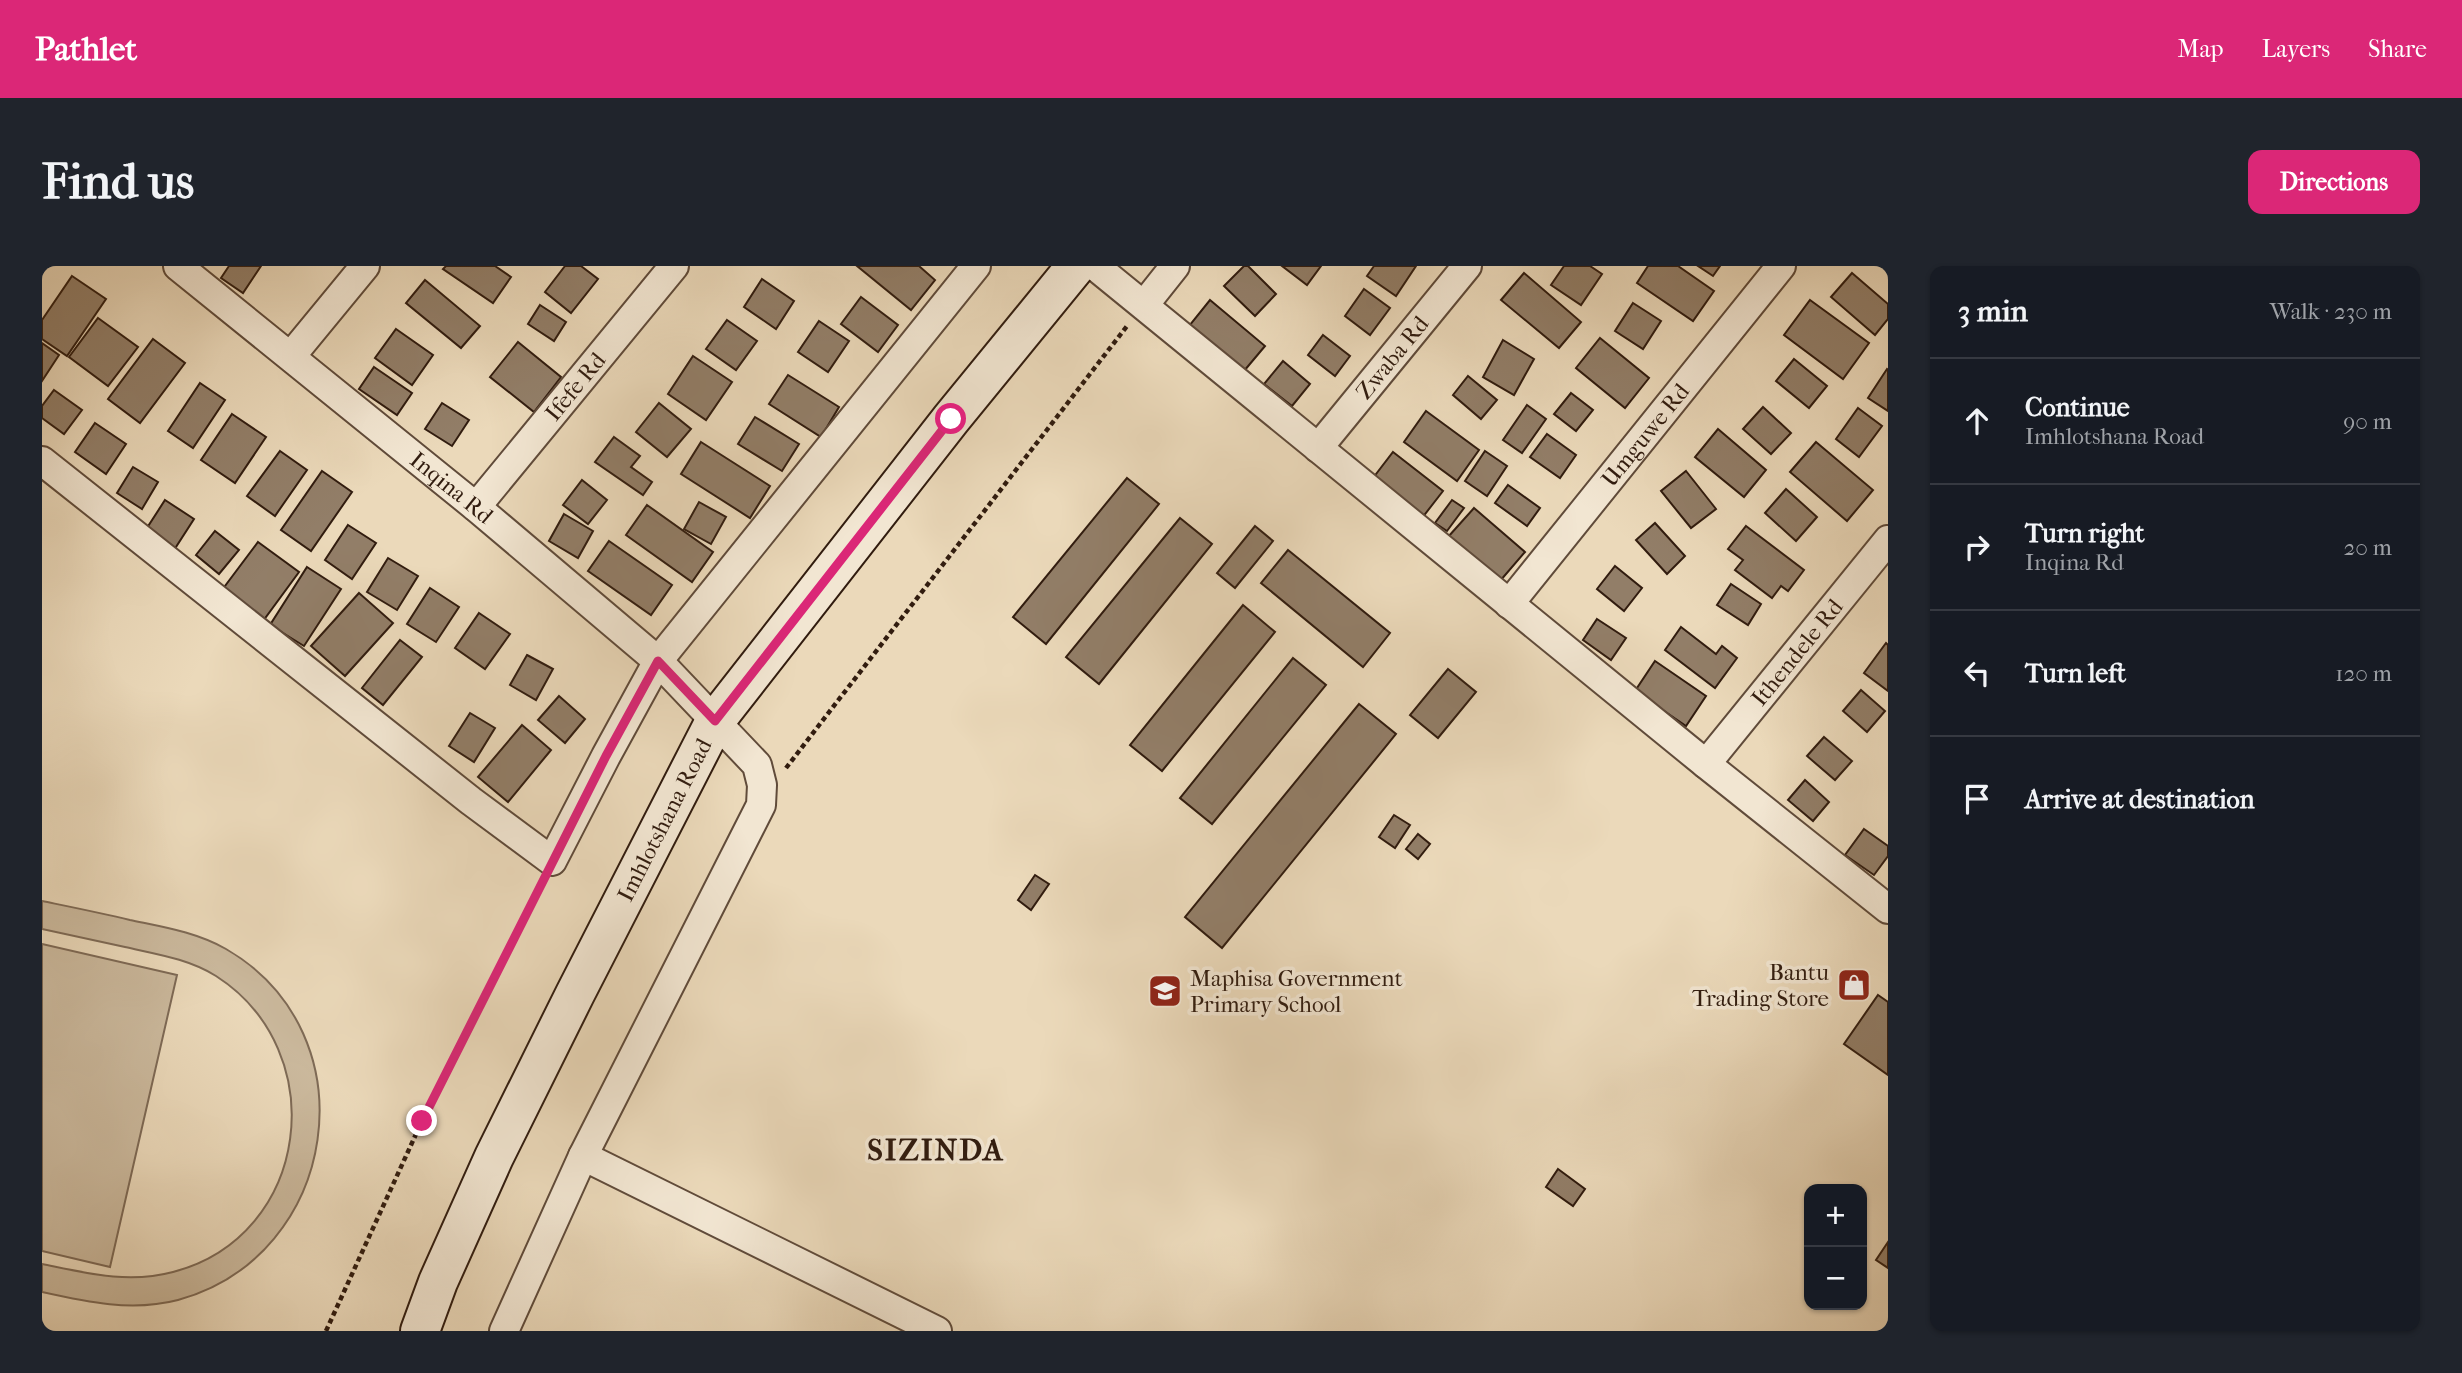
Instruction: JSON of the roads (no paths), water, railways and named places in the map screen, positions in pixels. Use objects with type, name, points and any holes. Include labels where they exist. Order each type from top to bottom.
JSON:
[{"type":"street","name":"Inqina Rd","points":[[178,266],[476,507],[658,661],[757,765],[762,785],[761,805],[583,1156]]},
{"type":"street","points":[[291,356],[365,266]]},
{"type":"street","name":"Ifefe Rd","points":[[476,507],[674,266]]},
{"type":"street","points":[[42,461],[471,801],[552,861],[658,661],[976,266]]},
{"type":"street","name":"Imhlotshana Road","points":[[420,1331],[438,1282],[494,1157],[715,721],[951,419],[1076,266]]},
{"type":"street","points":[[1095,266],[1888,909]]},
{"type":"street","points":[[1144,305],[1175,266]]},
{"type":"street","name":"Zwaba Rd","points":[[1318,448],[1467,266]]},
{"type":"street","name":"Umguwe Rd","points":[[1509,604],[1781,266]]},
{"type":"street","name":"Ithendele Rd","points":[[1706,764],[1888,540]]},
{"type":"street","points":[[504,1331],[583,1156],[937,1331]]},
{"type":"place","name":"Bantu Trading Store","points":[[1854,985]]},
{"type":"place","name":"Maphisa Government Primary School","points":[[1165,991]]},
{"type":"district","name":"SIZINDA","points":[[936,1150]]}]
